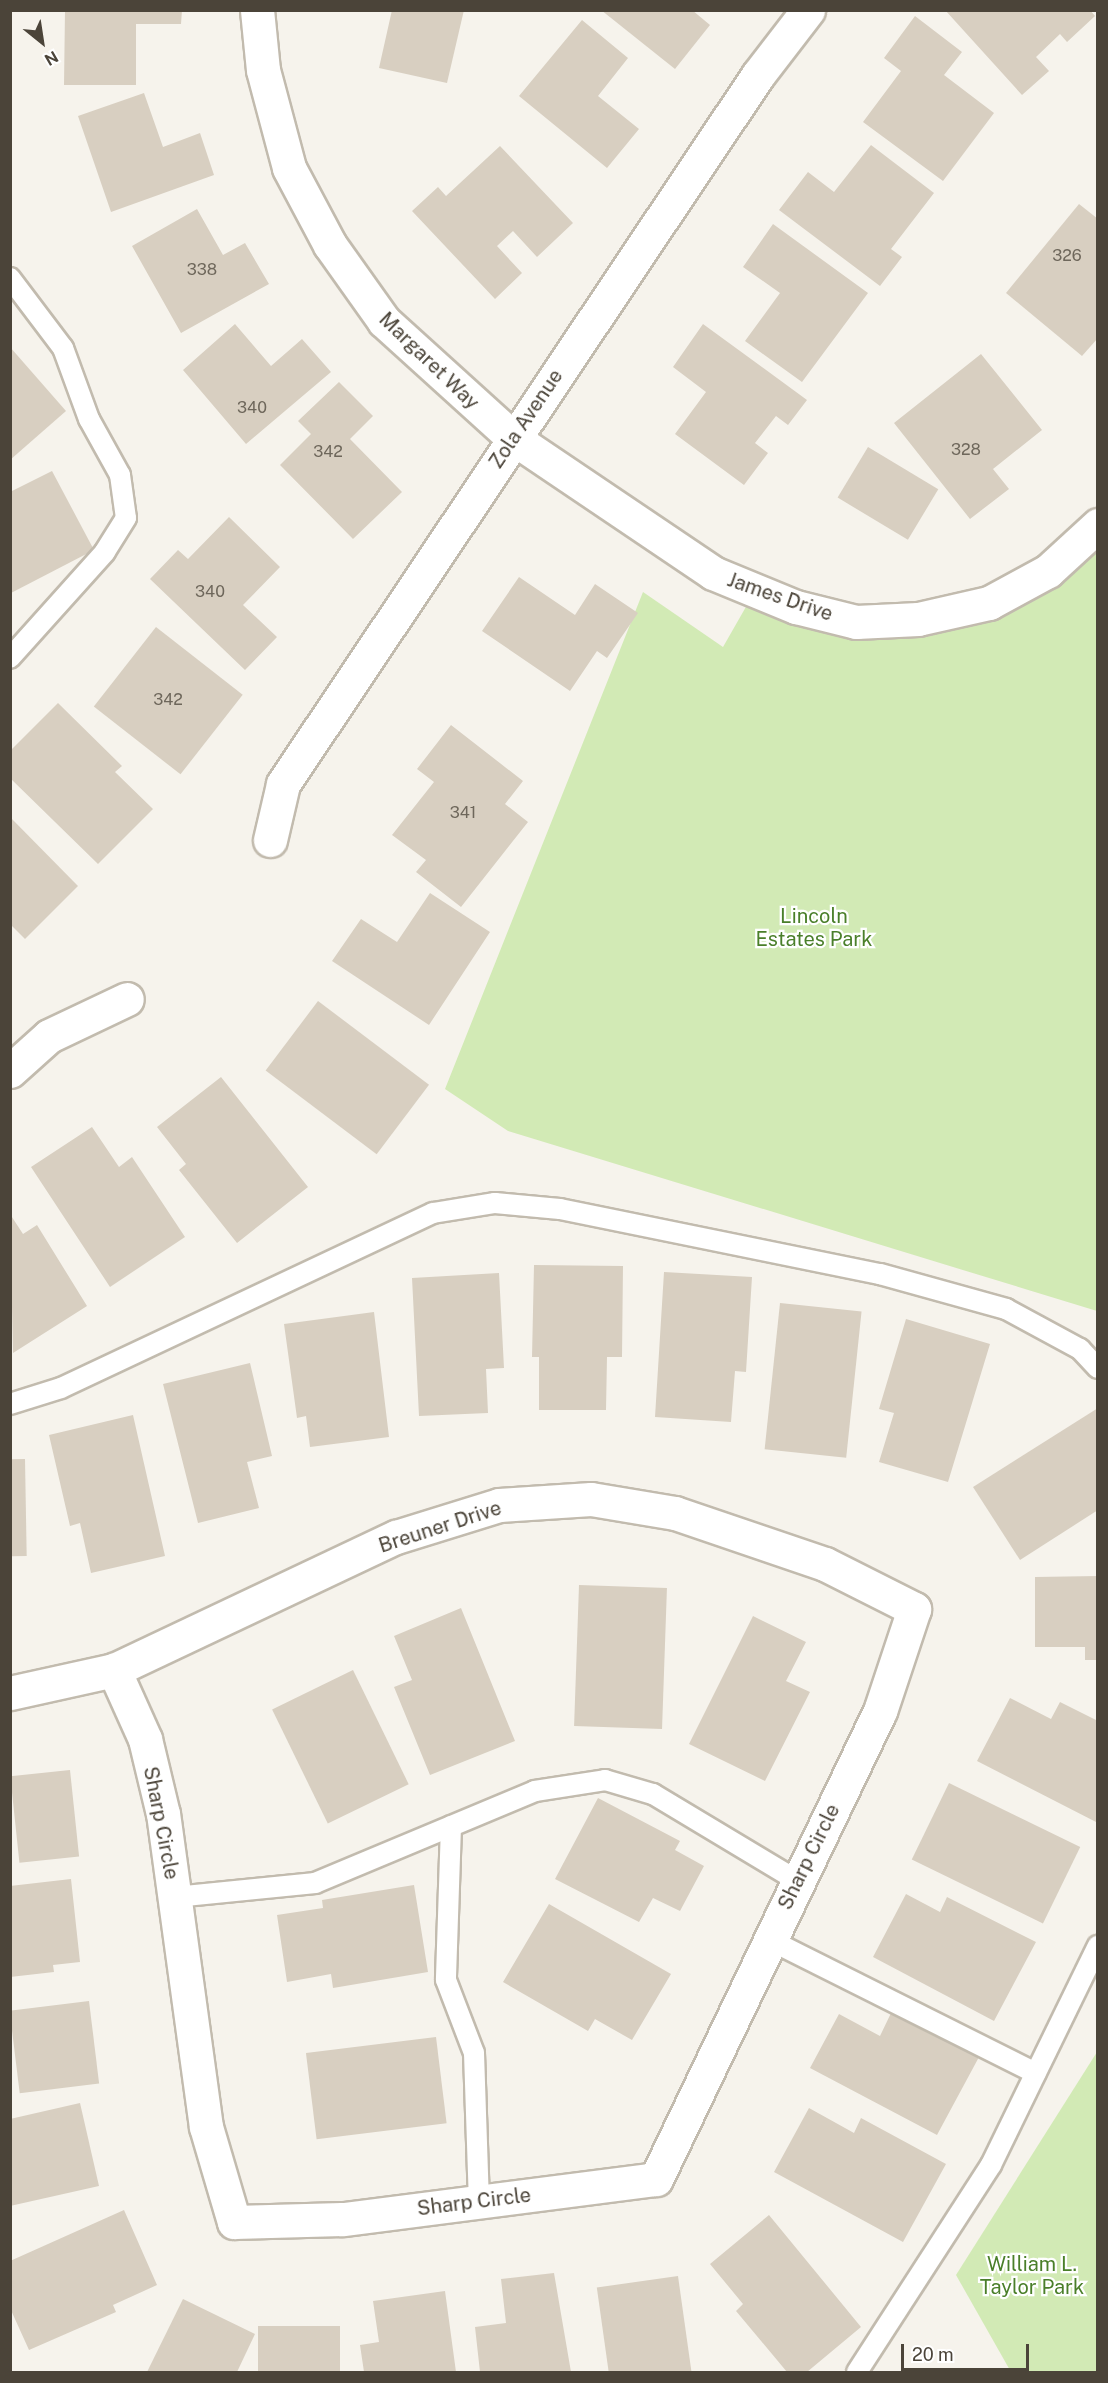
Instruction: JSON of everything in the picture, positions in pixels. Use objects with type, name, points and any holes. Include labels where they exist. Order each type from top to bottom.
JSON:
[{"type":"street","name":"Margaret Way","points":[[257,10],[263,70],[289,168],[330,246],[384,321],[513,438]]},
{"type":"street","name":"Zola Avenue","points":[[270,840],[283,784],[758,75],[808,10]]},
{"type":"street","name":"James Drive","points":[[513,438],[713,573],[796,607],[856,622],[918,619],[989,603],[1048,571],[1098,525]]},
{"type":"street","points":[[10,1071],[49,1036],[127,999]]},
{"type":"street","name":"Breuner Drive","points":[[10,1693],[114,1670],[396,1537],[499,1505],[591,1499],[675,1513],[825,1564],[914,1609]]},
{"type":"street","name":"Sharp Circle","points":[[114,1670],[145,1739],[175,1897],[206,2127],[234,2222],[342,2219],[656,2178],[880,1710],[914,1609]]},
{"type":"lane","points":[[10,278],[63,348],[89,419],[120,475],[126,518],[105,552],[10,658]]},
{"type":"lane","points":[[10,1404],[62,1388],[433,1213],[495,1203],[560,1209],[880,1274],[1006,1309],[1080,1349],[1098,1368]]},
{"type":"lane","points":[[175,1897],[315,1883],[535,1791],[605,1780],[653,1794],[798,1881]]},
{"type":"lane","points":[[452,1826],[446,1980],[474,2053],[479,2201]]},
{"type":"lane","points":[[770,1940],[1036,2073]]},
{"type":"lane","points":[[857,2373],[991,2165],[1098,1946]]},
{"type":"green space","name":"Lincoln Estates Park","points":[[1097,510],[1097,1311],[508,1131],[445,1089],[643,592],[723,647],[755,591],[872,615],[993,590]]},
{"type":"green space","name":"William L. Taylor Park","points":[[1097,2052],[1097,2372],[1011,2372],[956,2275]]},
{"type":"building","points":[[65,10],[182,10],[181,24],[136,24],[136,85],[64,85]]},
{"type":"building","points":[[392,10],[464,10],[447,83],[379,68]]},
{"type":"building","points":[[601,10],[692,10],[710,25],[675,69]]},
{"type":"building","points":[[945,10],[1090,10],[1095,16],[1067,42],[1060,34],[1036,57],[1049,71],[1022,95]]},
{"type":"building","points":[[915,16],[962,52],[944,75],[994,113],[943,181],[863,122],[901,71],[884,58]]},
{"type":"building","points":[[582,20],[628,58],[598,96],[639,129],[607,168],[519,96]]},
{"type":"building","points":[[144,93],[163,147],[200,133],[214,175],[111,212],[78,116]]},
{"type":"building","points":[[871,145],[934,193],[891,249],[902,257],[880,286],[779,210],[808,172],[834,192]]},
{"type":"building","points":[[500,146],[573,223],[537,257],[513,231],[497,246],[522,273],[495,299],[412,211],[438,187],[446,196]]},
{"type":"building","points":[[1079,204],[1098,219],[1098,338],[1082,356],[1006,293]]},
{"type":"building","points":[[197,209],[223,255],[245,243],[269,284],[181,333],[132,246]]},
{"type":"building","points":[[773,224],[868,293],[802,382],[745,341],[780,293],[743,267]]},
{"type":"building","points":[[235,324],[271,366],[302,339],[331,372],[246,444],[183,370]]},
{"type":"building","points":[[703,324],[807,400],[788,425],[776,416],[755,443],[768,453],[744,485],[675,434],[706,392],[673,367]]},
{"type":"building","points":[[10,347],[66,411],[10,460]]},
{"type":"building","points":[[981,354],[1042,430],[993,469],[1009,489],[970,519],[894,423]]},
{"type":"building","points":[[339,382],[373,416],[350,439],[402,492],[353,539],[280,465],[311,434],[298,421]]},
{"type":"building","points":[[868,447],[938,489],[908,540],[838,498]]},
{"type":"building","points":[[52,471],[94,550],[11,593],[10,492]]},
{"type":"building","points":[[229,517],[280,567],[243,605],[277,637],[245,670],[150,579],[178,550],[188,559]]},
{"type":"building","points":[[519,577],[575,615],[595,584],[638,613],[607,658],[597,651],[570,691],[482,631]]},
{"type":"building","points":[[156,627],[243,695],[180,774],[94,707]]},
{"type":"building","points":[[58,703],[122,766],[115,772],[153,809],[98,864],[10,778],[10,751]]},
{"type":"building","points":[[451,725],[523,781],[505,804],[528,822],[461,907],[416,872],[426,860],[392,835],[434,782],[417,769]]},
{"type":"building","points":[[10,817],[78,886],[25,939],[10,924]]},
{"type":"building","points":[[430,893],[490,932],[429,1025],[332,961],[361,919],[397,942]]},
{"type":"building","points":[[318,1001],[429,1085],[377,1154],[266,1070]]},
{"type":"building","points":[[221,1077],[308,1187],[237,1243],[179,1170],[186,1164],[157,1127]]},
{"type":"building","points":[[92,1127],[119,1167],[132,1157],[185,1237],[110,1287],[31,1167]]},
{"type":"building","points":[[10,1214],[23,1234],[37,1225],[87,1306],[13,1353]]},
{"type":"building","points":[[534,1265],[623,1266],[622,1357],[607,1357],[606,1410],[539,1410],[539,1357],[532,1357]]},
{"type":"building","points":[[664,1272],[752,1277],[746,1372],[735,1371],[731,1422],[655,1417]]},
{"type":"building","points":[[499,1273],[504,1368],[486,1369],[488,1413],[419,1416],[412,1278]]},
{"type":"building","points":[[780,1303],[862,1312],[846,1458],[765,1449]]},
{"type":"building","points":[[374,1312],[389,1437],[310,1447],[306,1416],[297,1418],[284,1324]]},
{"type":"building","points":[[906,1319],[990,1344],[948,1482],[879,1462],[894,1413],[879,1409]]},
{"type":"building","points":[[250,1363],[272,1456],[247,1462],[259,1508],[198,1523],[163,1384]]},
{"type":"building","points":[[1098,1408],[1098,1510],[1020,1560],[973,1487]]},
{"type":"building","points":[[133,1415],[165,1556],[91,1573],[80,1523],[70,1526],[49,1435]]},
{"type":"building","points":[[10,1459],[25,1459],[27,1556],[12,1556]]},
{"type":"building","points":[[1098,1576],[1098,1660],[1085,1660],[1085,1647],[1035,1647],[1035,1577]]},
{"type":"building","points":[[579,1585],[667,1588],[662,1729],[574,1726]]},
{"type":"building","points":[[461,1608],[515,1741],[430,1775],[394,1687],[412,1680],[394,1636]]},
{"type":"building","points":[[753,1616],[806,1642],[786,1681],[810,1692],[765,1781],[689,1744]]},
{"type":"building","points":[[353,1670],[409,1784],[328,1824],[272,1709]]},
{"type":"building","points":[[1010,1698],[1051,1719],[1060,1702],[1098,1721],[1098,1823],[977,1761]]},
{"type":"building","points":[[70,1770],[79,1857],[19,1863],[10,1776]]},
{"type":"building","points":[[949,1783],[1080,1847],[1043,1923],[912,1859]]},
{"type":"building","points":[[598,1798],[680,1841],[675,1850],[704,1866],[680,1911],[653,1898],[639,1922],[555,1879]]},
{"type":"building","points":[[71,1879],[80,1962],[53,1965],[54,1972],[10,1977],[10,1886]]},
{"type":"building","points":[[414,1885],[428,1972],[333,1988],[331,1974],[287,1982],[277,1915],[323,1908],[322,1900]]},
{"type":"building","points":[[906,1894],[940,1912],[947,1897],[1036,1942],[994,2021],[873,1957]]},
{"type":"building","points":[[549,1904],[671,1974],[632,2040],[595,2019],[588,2031],[503,1982]]},
{"type":"building","points":[[89,2001],[99,2083],[20,2093],[10,2011]]},
{"type":"building","points":[[892,2011],[979,2057],[937,2135],[810,2068],[839,2014],[880,2036]]},
{"type":"building","points":[[436,2037],[447,2123],[317,2139],[306,2053]]},
{"type":"building","points":[[80,2103],[99,2186],[10,2206],[10,2119]]},
{"type":"building","points":[[809,2108],[854,2133],[861,2118],[946,2164],[903,2242],[774,2172]]},
{"type":"building","points":[[124,2210],[157,2285],[113,2305],[116,2312],[29,2350],[10,2308],[10,2261]]},
{"type":"building","points":[[769,2215],[861,2327],[807,2372],[787,2372],[736,2311],[743,2304],[710,2264]]},
{"type":"building","points":[[554,2273],[571,2372],[480,2372],[475,2327],[506,2323],[501,2279]]},
{"type":"building","points":[[678,2276],[691,2372],[609,2372],[597,2287]]},
{"type":"building","points":[[445,2291],[456,2372],[364,2372],[360,2345],[379,2342],[373,2301]]},
{"type":"building","points":[[183,2299],[255,2334],[237,2372],[147,2372]]},
{"type":"building","points":[[258,2326],[340,2326],[340,2372],[258,2372]]}]
